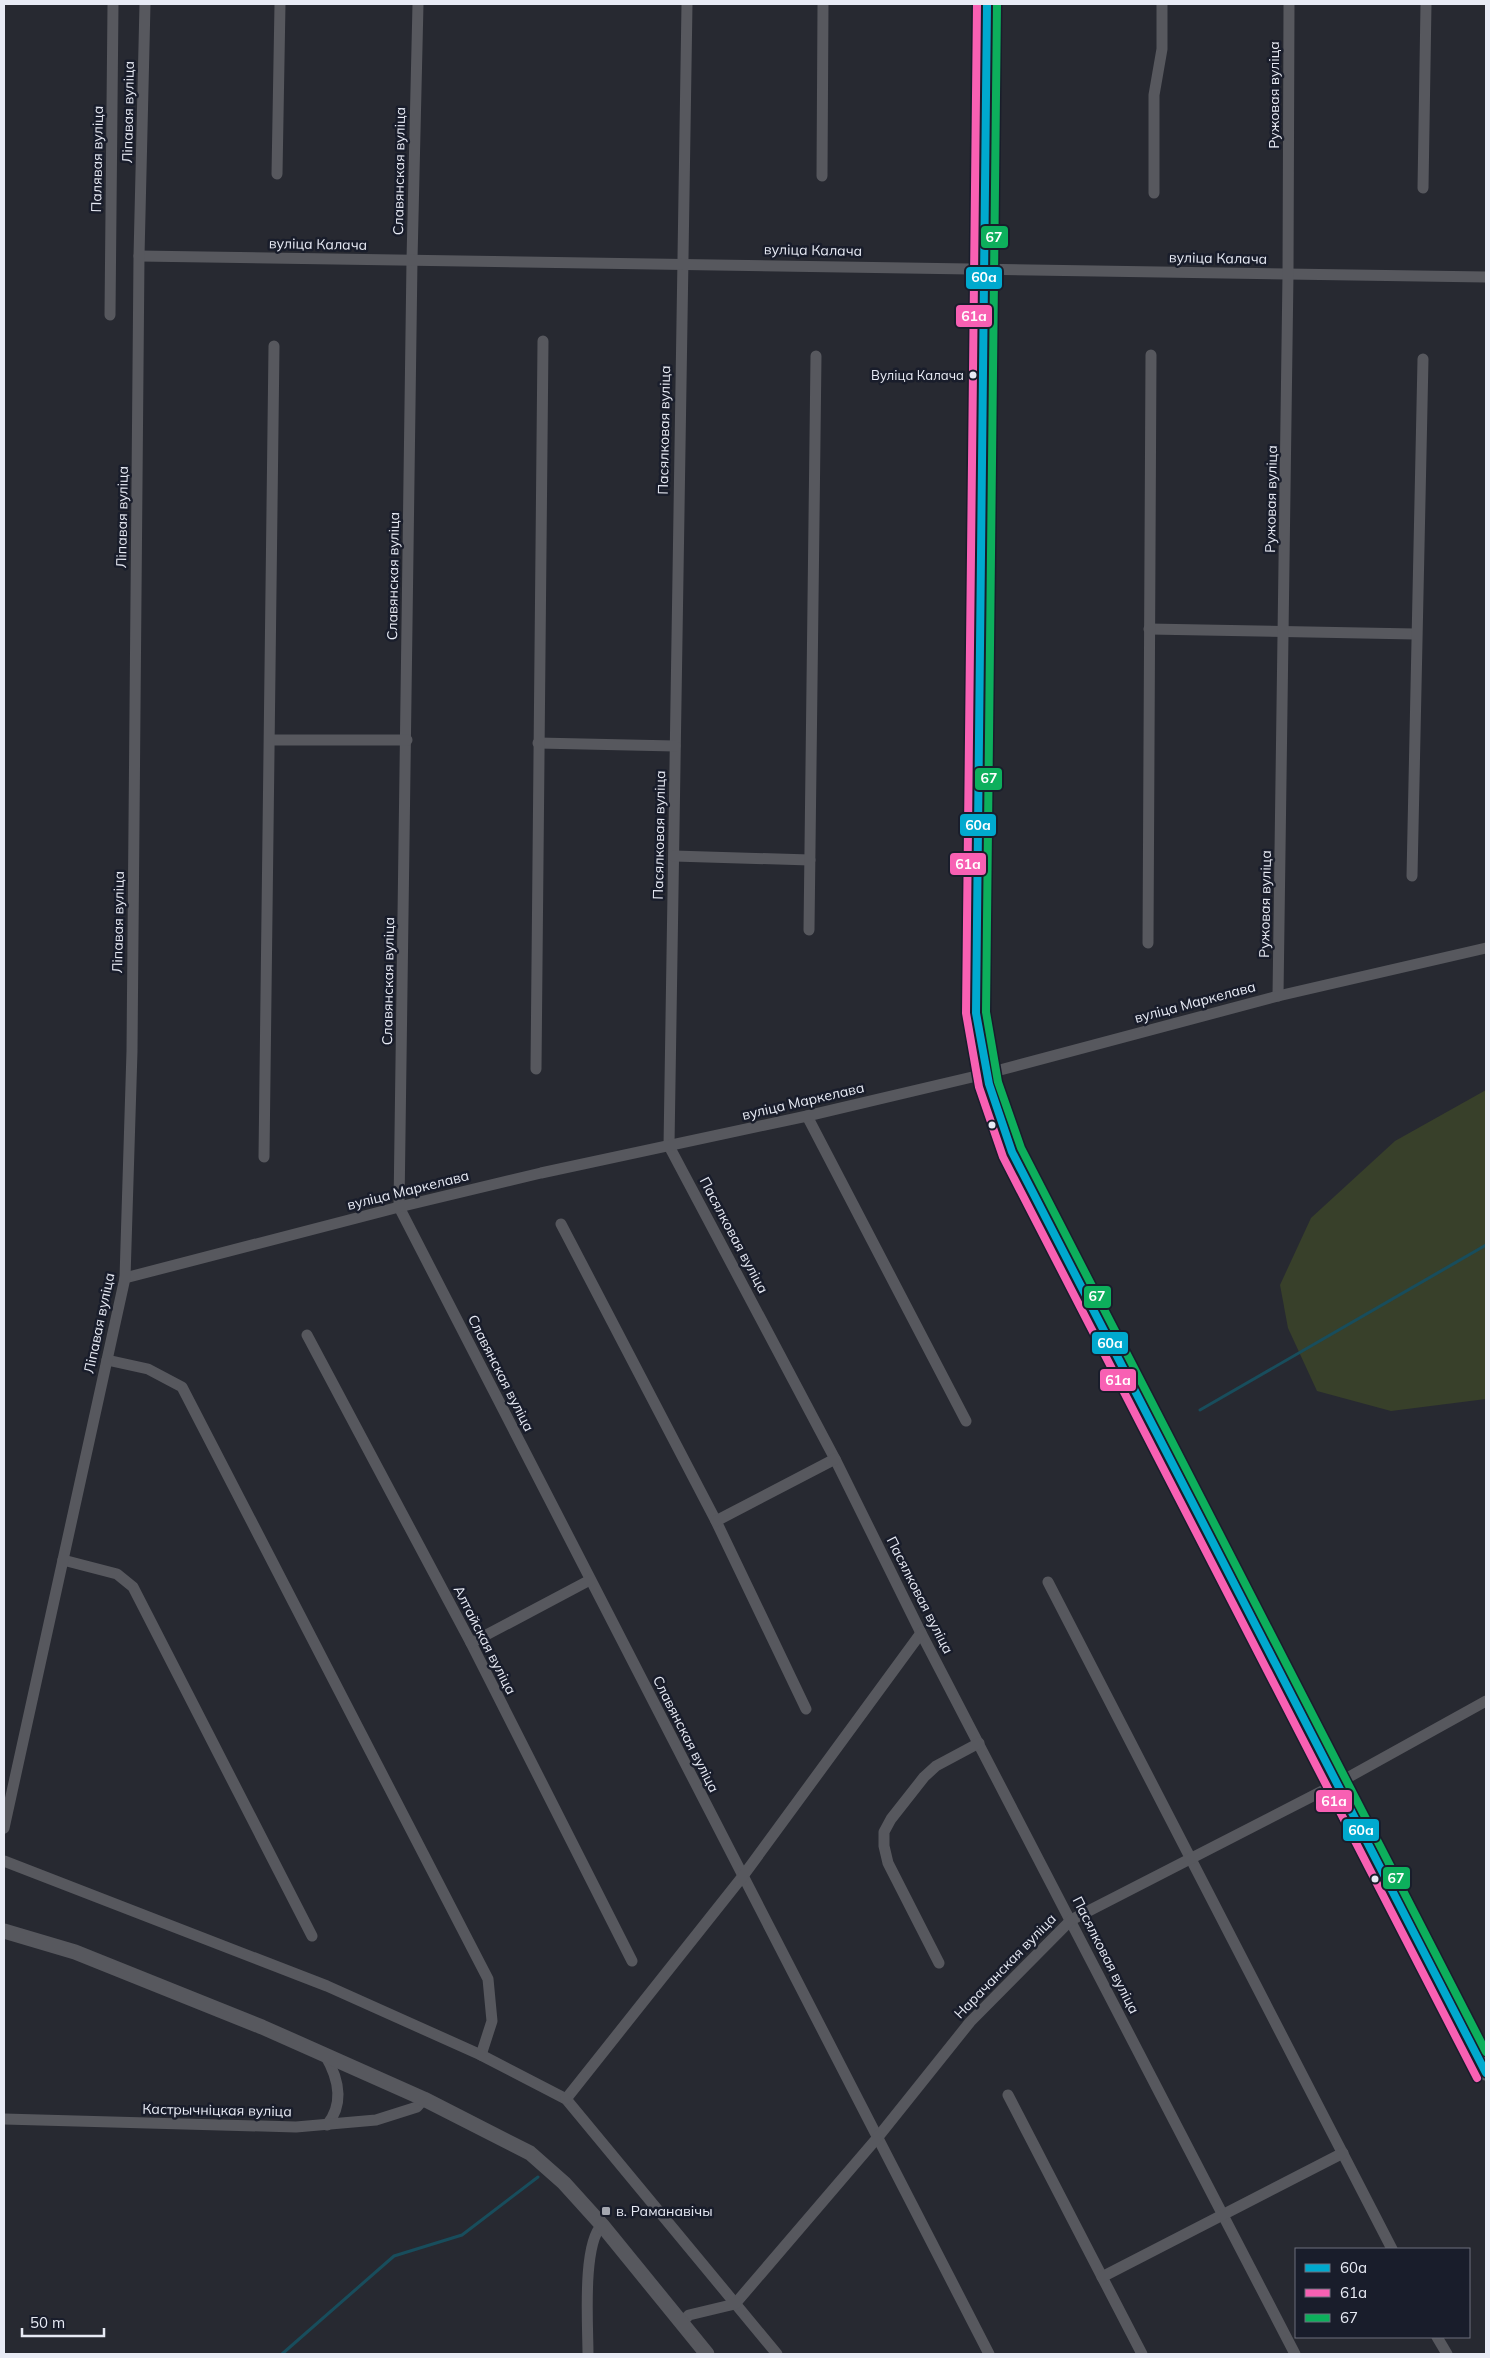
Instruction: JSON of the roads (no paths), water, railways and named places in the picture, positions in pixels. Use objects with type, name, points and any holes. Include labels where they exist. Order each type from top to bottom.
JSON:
[{"type":"street","name":"Палявая вуліца","points":[[110,315],[113,4]]},
{"type":"street","name":"Ліпавая вуліца","points":[[4,1828],[125,1278],[132,1051],[139,256],[145,4]]},
{"type":"street","points":[[277,174],[280,4]]},
{"type":"street","name":"Славянская вуліца","points":[[418,4],[412,260],[407,740],[399,1207],[989,2354]]},
{"type":"street","name":"Пасялковая вуліца","points":[[687,4],[669,1146],[836,1459],[921,1633],[1295,2354]]},
{"type":"street","points":[[822,176],[823,4]]},
{"type":"street","points":[[987,4],[986,269],[976,1013],[985,1074],[992,1101],[1012,1152],[1486,2073]]},
{"type":"street","points":[[1154,193],[1154,95],[1162,49],[1162,4]]},
{"type":"street","name":"Ружовая вуліца","points":[[1278,996],[1284,633],[1290,4]]},
{"type":"street","points":[[1423,188],[1426,4]]},
{"type":"street","name":"вуліца Калача","points":[[139,256],[1486,277]]},
{"type":"street","points":[[536,1069],[543,341]]},
{"type":"street","points":[[264,1157],[274,346]]},
{"type":"street","points":[[1148,943],[1151,355]]},
{"type":"street","points":[[808,930],[816,356]]},
{"type":"street","points":[[1412,876],[1415,634],[1423,359]]},
{"type":"street","points":[[1149,629],[1415,634]]},
{"type":"street","points":[[270,740],[407,740]]},
{"type":"street","points":[[538,743],[675,746]]},
{"type":"street","points":[[674,856],[810,860]]},
{"type":"street","name":"вуліца Маркелава","points":[[125,1278],[399,1207],[541,1173],[807,1116],[985,1074],[1278,996],[1486,948]]},
{"type":"street","points":[[807,1116],[966,1421]]},
{"type":"street","points":[[561,1224],[716,1521],[806,1709]]},
{"type":"street","name":"Алтайская вуліца","points":[[307,1335],[471,1644],[632,1961]]},
{"type":"street","points":[[107,1360],[148,1369],[182,1387],[488,1979],[492,2021],[481,2055]]},
{"type":"street","points":[[716,1521],[836,1459]]},
{"type":"street","points":[[63,1560],[117,1574],[133,1587],[312,1936]]},
{"type":"street","points":[[471,1644],[590,1580]]},
{"type":"street","points":[[1048,1582],[1391,2248]]},
{"type":"street","points":[[566,2099],[743,1876],[921,1633]]},
{"type":"street","name":"Нарачанская вуліца","points":[[735,2304],[878,2138],[970,2022],[1071,1920],[1338,1783],[1486,1701]]},
{"type":"street","points":[[939,1962],[888,1863],[884,1846],[884,1832],[891,1819],[924,1777],[936,1766],[979,1743]]},
{"type":"street","points":[[4,1861],[327,1986],[481,2055],[566,2099],[777,2354]]},
{"type":"street","points":[[4,1931],[75,1952],[175,1990],[325,2053],[424,2099],[530,2153],[564,2183],[602,2225],[707,2354]]},
{"type":"street","points":[[325,2053],[334,2070],[338,2085],[338,2104],[327,2125]]},
{"type":"street","points":[[1008,2095],[1142,2354]]},
{"type":"street","name":"Кастрычніцкая вуліца","points":[[4,2119],[296,2127],[376,2120],[417,2107],[424,2099]]},
{"type":"street","points":[[1102,2277],[1343,2153]]},
{"type":"street","points":[[588,2354],[588,2264],[597,2230],[602,2225]]},
{"type":"street","points":[[682,2322],[689,2315],[735,2304]]},
{"type":"street","points":[[1438,2338],[1446,2354]]},
{"type":"waterway","points":[[1200,1410],[1486,1245]]},
{"type":"waterway","points":[[282,2354],[394,2256],[462,2235],[538,2177]]},
{"type":"place","name":"Вуліца Калача","points":[[973,375]]},
{"type":"place","name":"в. Раманавічы","points":[[606,2211]]}]
